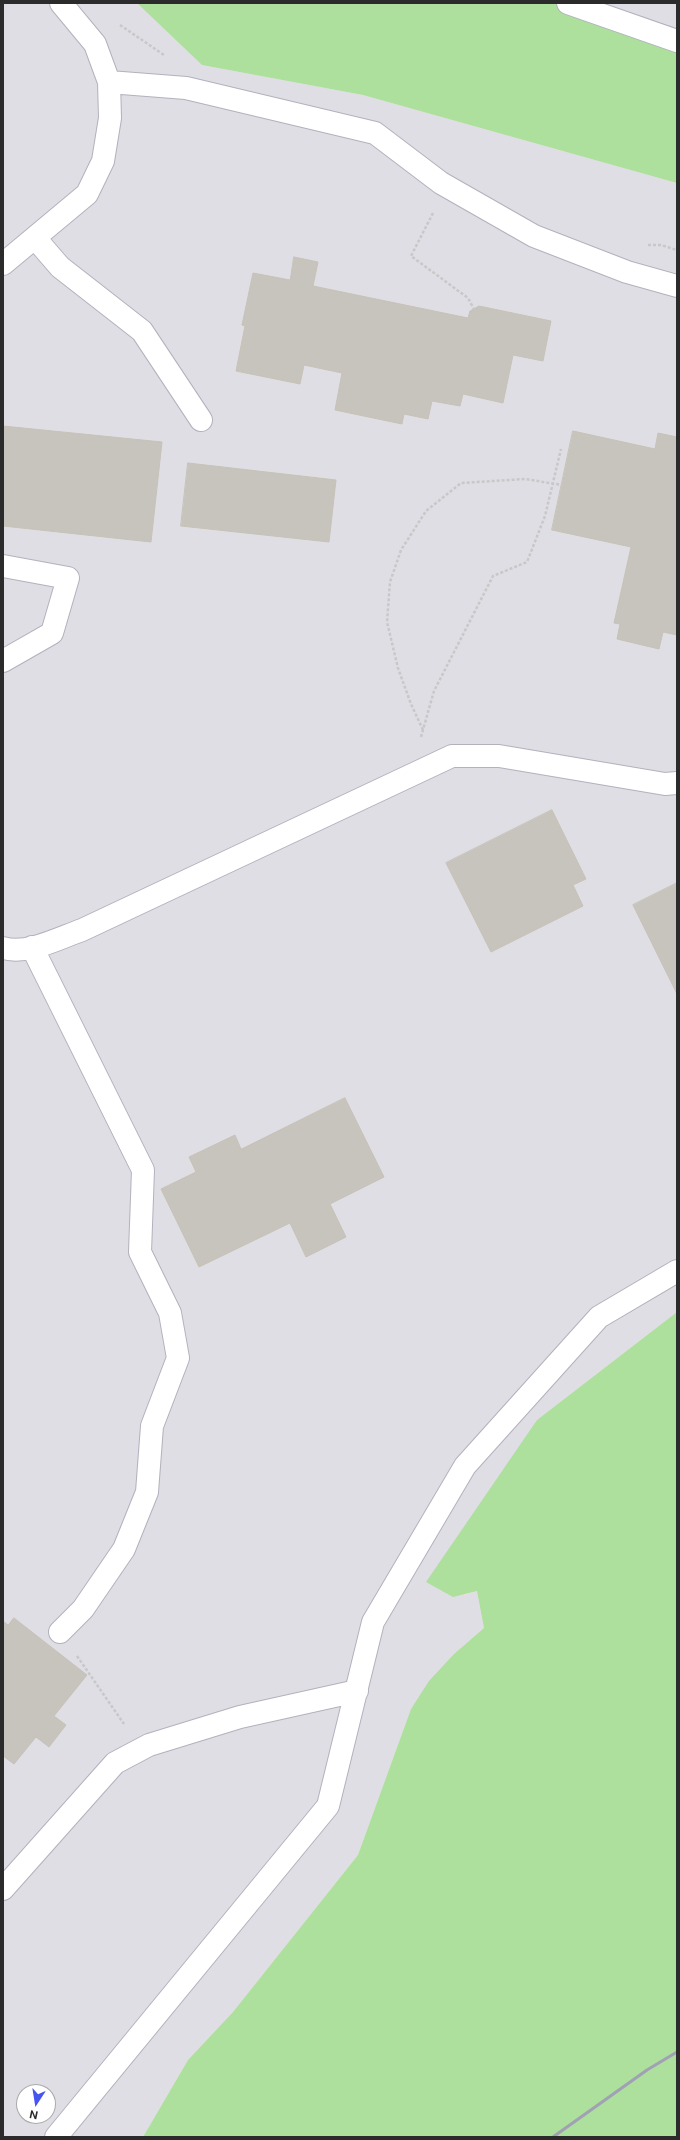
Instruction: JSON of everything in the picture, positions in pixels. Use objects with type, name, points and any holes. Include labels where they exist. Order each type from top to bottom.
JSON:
[{"type":"street","points":[[3,264],[86,194],[103,161],[110,118],[109,82],[95,44],[61,3]]},
{"type":"street","points":[[568,3],[677,41]]},
{"type":"street","points":[[109,82],[186,88],[375,133],[441,183],[534,236],[627,272],[677,286]]},
{"type":"street","points":[[35,238],[60,267],[142,331],[201,420]]},
{"type":"street","points":[[3,566],[68,578],[52,633],[3,661]]},
{"type":"street","points":[[3,948],[9,950],[32,948],[82,930],[452,756],[499,756],[665,784],[677,783]]},
{"type":"street","points":[[32,948],[143,1170],[140,1252],[170,1313],[178,1358],[152,1426],[147,1492],[124,1549],[83,1610],[60,1632]]},
{"type":"street","points":[[56,2137],[328,1806],[373,1622],[465,1466],[599,1317],[677,1271]]},
{"type":"street","points":[[3,1889],[115,1763],[149,1745],[240,1717],[356,1690]]},
{"type":"path","points":[[434,211],[411,256],[468,298],[474,309]]},
{"type":"path","points":[[411,776],[434,691],[493,576],[527,562],[545,516],[561,449]]},
{"type":"path","points":[[423,730],[411,704],[398,668],[387,622],[390,582],[401,550],[426,511],[461,483],[525,479],[562,485]]},
{"type":"path","points":[[60,1632],[141,1749]]},
{"type":"shaded area","points":[[3,3],[137,3],[202,65],[363,95],[677,183],[677,1312],[537,1420],[464,1595],[477,1591],[484,1628],[454,1654],[411,1709],[358,1855],[233,2012],[188,2060],[143,2137],[3,2137]]},
{"type":"shaded area","points":[[568,3],[677,3],[677,41]]},
{"type":"green space","points":[[137,3],[568,3],[677,41],[677,183],[363,95],[202,65]]},
{"type":"green space","points":[[677,1312],[677,2137],[143,2137],[188,2060],[233,2012],[358,1855],[411,1709],[429,1681],[454,1654],[484,1628],[477,1591],[453,1597],[426,1582],[537,1420]]},
{"type":"building","points":[[294,257],[318,262],[313,286],[468,318],[470,311],[479,306],[551,321],[543,361],[513,355],[503,403],[463,394],[460,406],[432,401],[428,419],[404,414],[402,424],[335,410],[342,373],[304,365],[300,384],[236,371],[245,326],[242,325],[253,273],[290,280]]},
{"type":"building","points":[[3,426],[162,442],[151,542],[3,526]]},
{"type":"building","points":[[573,431],[655,449],[658,433],[677,437],[677,635],[663,632],[659,649],[617,639],[620,624],[614,623],[631,547],[552,530]]},
{"type":"building","points":[[188,463],[336,480],[329,542],[181,526]]},
{"type":"building","points":[[552,810],[586,879],[573,885],[583,906],[491,952],[446,863]]},
{"type":"building","points":[[677,883],[677,994],[633,905]]},
{"type":"building","points":[[345,1098],[384,1177],[330,1204],[346,1237],[306,1257],[290,1223],[199,1267],[161,1189],[196,1172],[189,1157],[235,1135],[241,1149]]},
{"type":"building","points":[[14,1618],[87,1675],[54,1716],[66,1725],[49,1747],[36,1737],[14,1764],[3,1756],[3,1621],[8,1625]]},
{"type":"railway","points":[[553,2137],[647,2070],[677,2052]]}]
